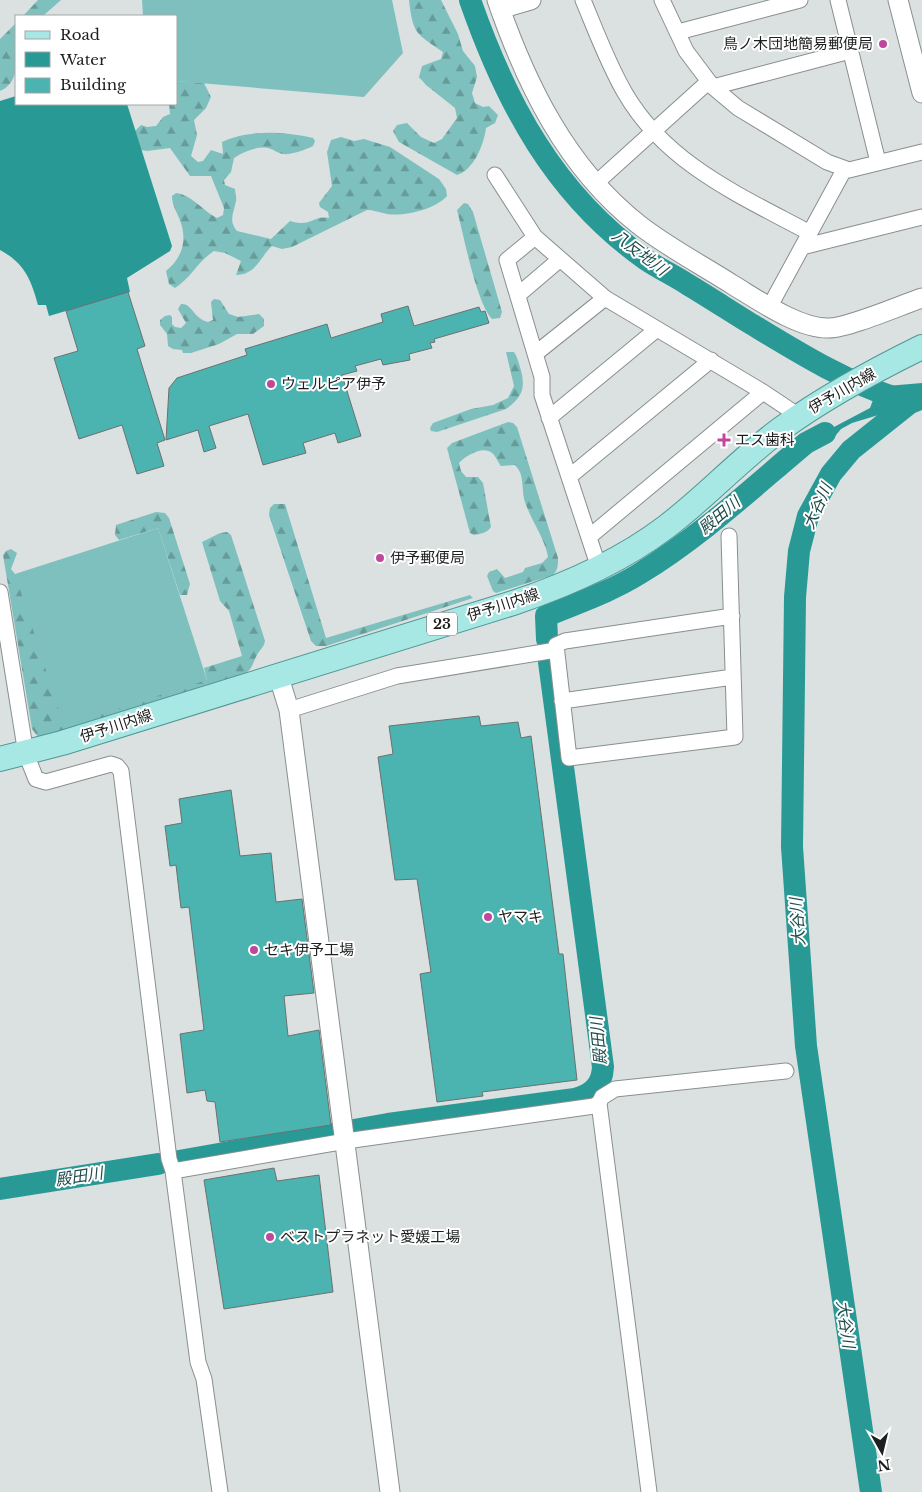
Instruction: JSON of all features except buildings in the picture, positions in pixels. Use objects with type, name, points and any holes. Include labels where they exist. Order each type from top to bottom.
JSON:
[{"type":"main road","name":"伊予川内線","points":[[0,759],[26,754],[278,674],[514,603],[570,582],[642,544],[666,527],[749,455],[799,416],[836,392],[922,347]]},
{"type":"street","points":[[531,0],[498,4],[512,40],[553,127],[595,184],[619,208],[661,240],[798,321],[829,328],[922,298]]},
{"type":"street","points":[[583,0],[625,94],[654,132],[676,154],[696,169],[730,190],[810,233]]},
{"type":"street","points":[[662,0],[686,51],[710,85],[760,122],[827,162],[844,170],[922,152]]},
{"type":"street","points":[[678,32],[800,0]]},
{"type":"street","points":[[838,0],[878,162]]},
{"type":"street","points":[[898,0],[917,56],[922,93]]},
{"type":"street","points":[[595,184],[710,85],[850,51]]},
{"type":"street","points":[[770,306],[844,170]]},
{"type":"street","points":[[495,175],[535,237],[559,260],[605,298],[711,360],[799,416]]},
{"type":"street","points":[[802,247],[922,217]]},
{"type":"street","points":[[535,237],[507,260],[542,377],[542,395],[599,568]]},
{"type":"street","points":[[518,296],[559,260]]},
{"type":"street","points":[[535,354],[605,298]]},
{"type":"street","points":[[550,418],[657,329]]},
{"type":"street","points":[[569,477],[711,360]]},
{"type":"street","points":[[589,538],[763,392]]},
{"type":"street","points":[[729,536],[732,616],[735,737],[569,758],[556,645],[565,641],[732,616]]},
{"type":"street","points":[[0,592],[26,754],[36,779],[40,782],[55,780],[111,764],[117,766],[121,771],[169,1159],[173,1170],[198,1362],[204,1378],[220,1492]]},
{"type":"street","points":[[288,710],[397,676],[556,650]]},
{"type":"street","points":[[278,674],[288,710],[346,1142],[390,1492]]},
{"type":"street","points":[[562,701],[733,677]]},
{"type":"street","points":[[173,1170],[346,1142],[594,1106],[599,1103],[602,1097],[615,1089],[786,1071]]},
{"type":"street","points":[[599,1103],[649,1492]]},
{"type":"green space","points":[[38,0],[61,0],[44,15],[24,15]]},
{"type":"green space","points":[[142,0],[392,0],[403,53],[364,97],[178,81],[178,15],[143,15]]},
{"type":"green space","points":[[409,0],[441,0],[458,34],[463,51],[475,66],[477,77],[472,93],[475,103],[483,107],[489,106],[498,115],[495,123],[486,128],[480,149],[473,162],[468,168],[457,175],[399,142],[393,131],[397,125],[407,123],[421,137],[434,143],[442,139],[457,118],[455,108],[419,77],[422,66],[441,59],[443,52],[417,32],[412,20]]},
{"type":"green space","points":[[15,24],[15,74],[8,86],[0,91],[0,39]]},
{"type":"green space","points":[[178,81],[204,83],[211,97],[206,108],[194,120],[197,135],[191,156],[198,162],[203,161],[211,150],[223,154],[222,142],[255,133],[291,134],[313,138],[315,141],[313,146],[294,153],[283,154],[268,148],[259,148],[234,158],[231,172],[224,180],[225,185],[235,189],[236,200],[232,220],[237,231],[271,239],[290,221],[303,223],[319,218],[329,218],[328,212],[320,207],[319,203],[332,186],[327,152],[331,140],[341,137],[354,141],[364,139],[390,147],[439,179],[446,189],[447,196],[442,201],[426,209],[408,214],[390,214],[367,210],[292,247],[282,249],[272,246],[253,269],[243,274],[236,275],[241,261],[225,253],[214,251],[175,288],[169,284],[166,271],[180,254],[183,233],[173,205],[172,196],[176,193],[182,194],[217,218],[223,215],[224,208],[211,176],[190,176],[170,148],[141,150],[135,131],[141,125],[147,127],[156,126],[163,117],[170,114],[169,105],[178,105]]},
{"type":"green space","points":[[464,203],[468,204],[473,212],[502,312],[500,318],[492,319],[486,311],[476,284],[457,210]]},
{"type":"green space","points":[[214,299],[220,300],[229,314],[238,317],[259,314],[264,319],[264,326],[253,334],[237,334],[219,344],[191,353],[183,353],[182,350],[173,349],[168,346],[167,334],[160,325],[160,320],[170,315],[172,317],[172,324],[175,327],[181,328],[186,323],[178,309],[181,304],[185,304],[199,317],[208,322],[213,320],[211,302]]},
{"type":"green space","points":[[506,352],[514,352],[523,380],[522,391],[512,405],[506,409],[437,432],[431,431],[430,428],[433,423],[471,409],[493,405],[508,398],[514,386]]},
{"type":"green space","points":[[508,422],[513,423],[517,427],[558,563],[557,570],[553,575],[496,593],[493,591],[487,576],[489,572],[497,569],[505,578],[523,572],[525,568],[542,563],[548,557],[525,502],[522,477],[515,465],[501,466],[493,454],[484,450],[474,452],[459,463],[461,471],[466,477],[478,477],[483,483],[491,527],[488,531],[474,535],[470,533],[447,448],[452,443]]},
{"type":"green space","points":[[274,504],[285,504],[326,638],[470,595],[473,598],[326,646],[316,646],[311,641],[269,515],[270,508]]},
{"type":"green space","points":[[156,512],[165,513],[169,518],[190,584],[187,595],[180,595],[158,528],[119,540],[115,535],[116,525]]},
{"type":"green space","points":[[158,528],[207,680],[64,726],[15,574]]},
{"type":"green space","points":[[227,532],[231,535],[265,641],[249,671],[243,675],[47,737],[38,737],[32,729],[3,555],[6,551],[11,549],[17,553],[11,569],[15,574],[207,680],[204,668],[242,656],[229,611],[220,601],[202,542],[220,533]]},
{"type":"water","points":[[15,96],[15,105],[127,105],[172,246],[170,251],[127,278],[130,292],[49,316],[46,305],[38,305],[29,280],[21,266],[0,250],[0,101]]},
{"type":"water","points":[[922,383],[922,406],[895,410],[852,423],[841,429],[831,441],[829,435],[802,451],[798,446],[870,408],[873,400],[870,395],[863,393],[875,387]]},
{"type":"waterway","name":"八反地川","points":[[470,0],[500,75],[517,110],[537,144],[559,176],[584,206],[613,233],[645,259],[803,355],[859,384],[899,399]]},
{"type":"waterway","name":"大谷川","points":[[871,1492],[806,1046],[792,847],[795,597],[799,551],[808,516],[831,474],[851,450],[910,403],[922,398]]},
{"type":"waterway","name":"殿田川","points":[[547,639],[546,616],[617,586],[661,560],[725,512],[806,443],[825,433]]},
{"type":"waterway","name":"殿田川","points":[[179,1161],[388,1124],[575,1099],[591,1092],[598,1084],[603,1067],[549,662]]},
{"type":"waterway","name":"殿田川","points":[[0,1189],[158,1164]]},
{"type":"place","name":"鳥ノ木団地簡易郵便局","points":[[883,44]]},
{"type":"place","name":"ウェルピア伊予","points":[[271,384]]},
{"type":"place","name":"エス歯科","points":[[724,440]]},
{"type":"place","name":"伊予郵便局","points":[[380,558]]},
{"type":"place","name":"ヤマキ","points":[[488,917]]},
{"type":"place","name":"セキ伊予工場","points":[[254,950]]},
{"type":"place","name":"ベストプラネット愛媛工場","points":[[270,1237]]}]
